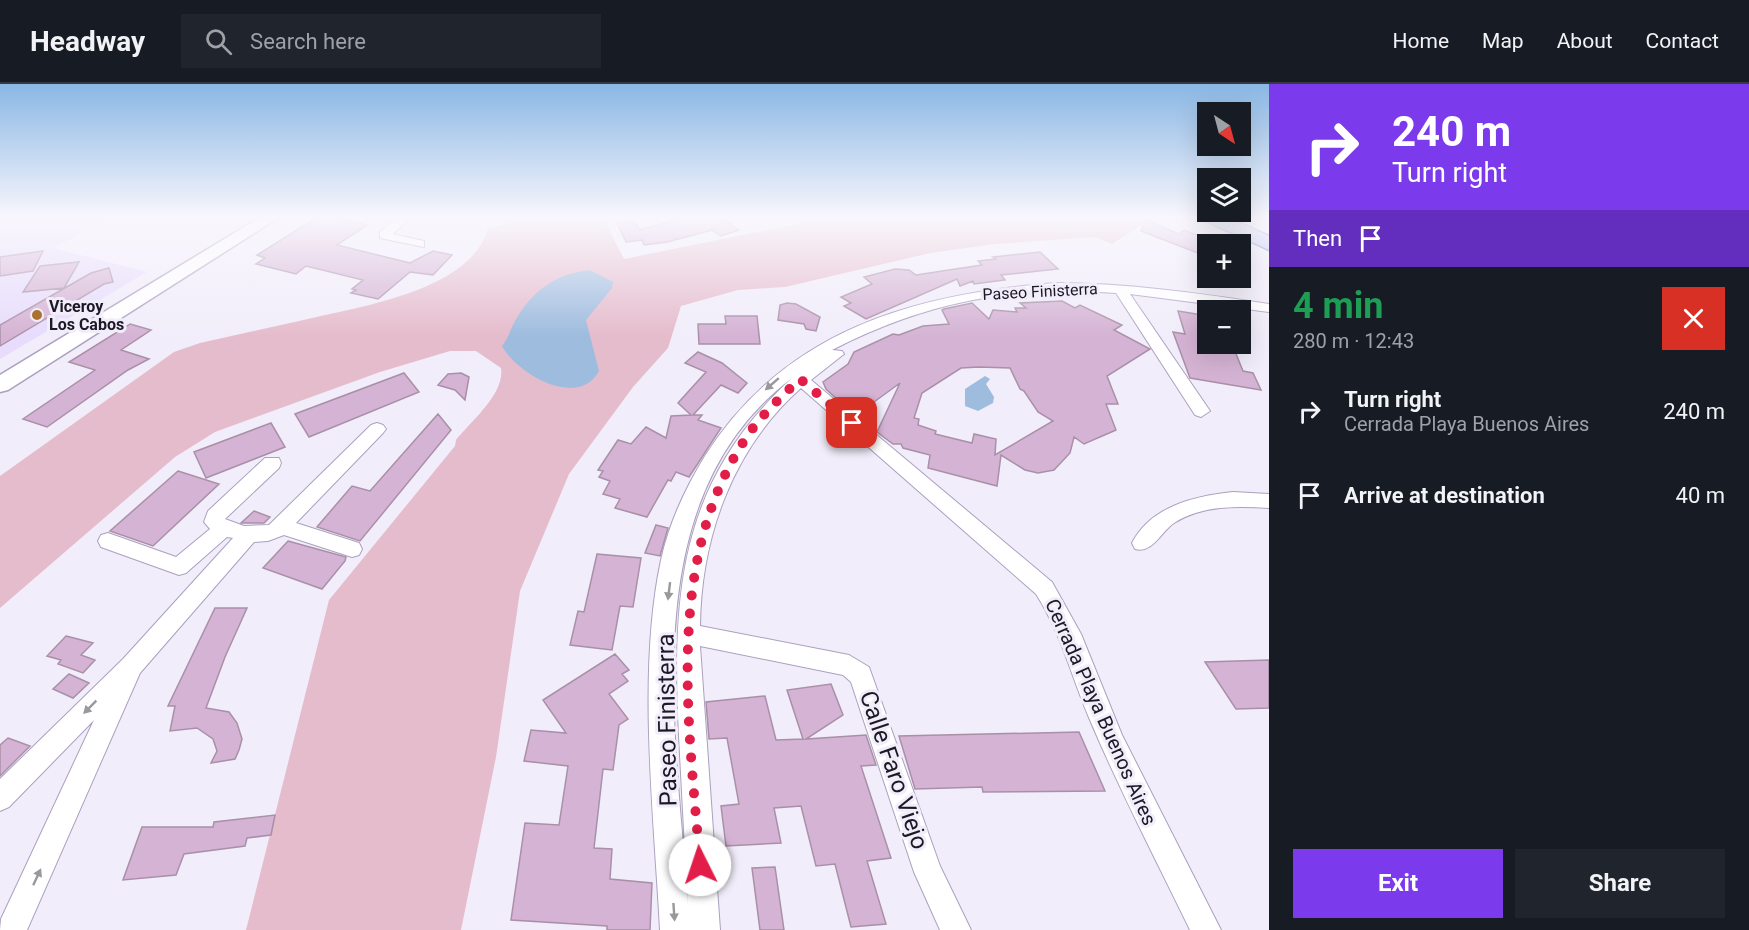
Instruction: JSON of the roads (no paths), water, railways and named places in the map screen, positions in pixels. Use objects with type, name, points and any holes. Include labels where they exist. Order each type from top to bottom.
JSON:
[{"type":"main road","points":[[0,385],[195,257]]},
{"type":"main road","points":[[0,369],[197,257]]},
{"type":"street","name":"Paseo Finisterra","points":[[675,930],[663,699],[664,632],[675,547],[698,485],[723,441],[765,390],[812,353],[882,319],[920,306],[1001,291],[1122,293],[1269,308]]},
{"type":"street","name":"Paseo Finisterra","points":[[705,930],[689,691],[689,634],[698,551],[718,491],[747,438],[771,407],[800,379],[844,349],[896,324],[926,314],[985,302],[1060,291]]},
{"type":"street","name":"Paseo Finisterra","points":[[1122,293],[1269,315]]},
{"type":"street","points":[[1122,293],[1201,411]]},
{"type":"street","name":"Cerrada Playa Buenos Aires","points":[[800,379],[1044,588],[1065,622],[1085,681],[1129,779],[1206,930]]},
{"type":"street","points":[[272,463],[215,516],[214,522],[248,535],[267,535],[283,527],[377,429]]},
{"type":"street","points":[[1142,543],[1152,528],[1166,516],[1186,508],[1207,502],[1235,499],[1269,501]]},
{"type":"street","points":[[108,541],[179,567],[225,527]]},
{"type":"street","points":[[283,527],[352,549]]},
{"type":"street","points":[[0,798],[131,666],[248,535]]},
{"type":"street","points":[[675,547],[698,551]]},
{"type":"street","name":"Calle Faro Viejo","points":[[689,634],[849,666],[861,675],[928,872],[957,930]]},
{"type":"street","points":[[12,930],[100,741],[131,666]]},
{"type":"street","points":[[49,747],[71,736],[89,736],[100,741]]},
{"type":"water","points":[[590,270],[613,282],[612,288],[586,320],[599,371],[589,382],[577,387],[563,387],[548,383],[520,367],[502,346],[522,310],[537,292],[566,275]]},
{"type":"water","points":[[985,376],[990,379],[986,384],[994,397],[993,403],[978,411],[965,406],[965,389]]},
{"type":"place","name":"Viceroy Los Cabos","points":[[37,315]]}]
